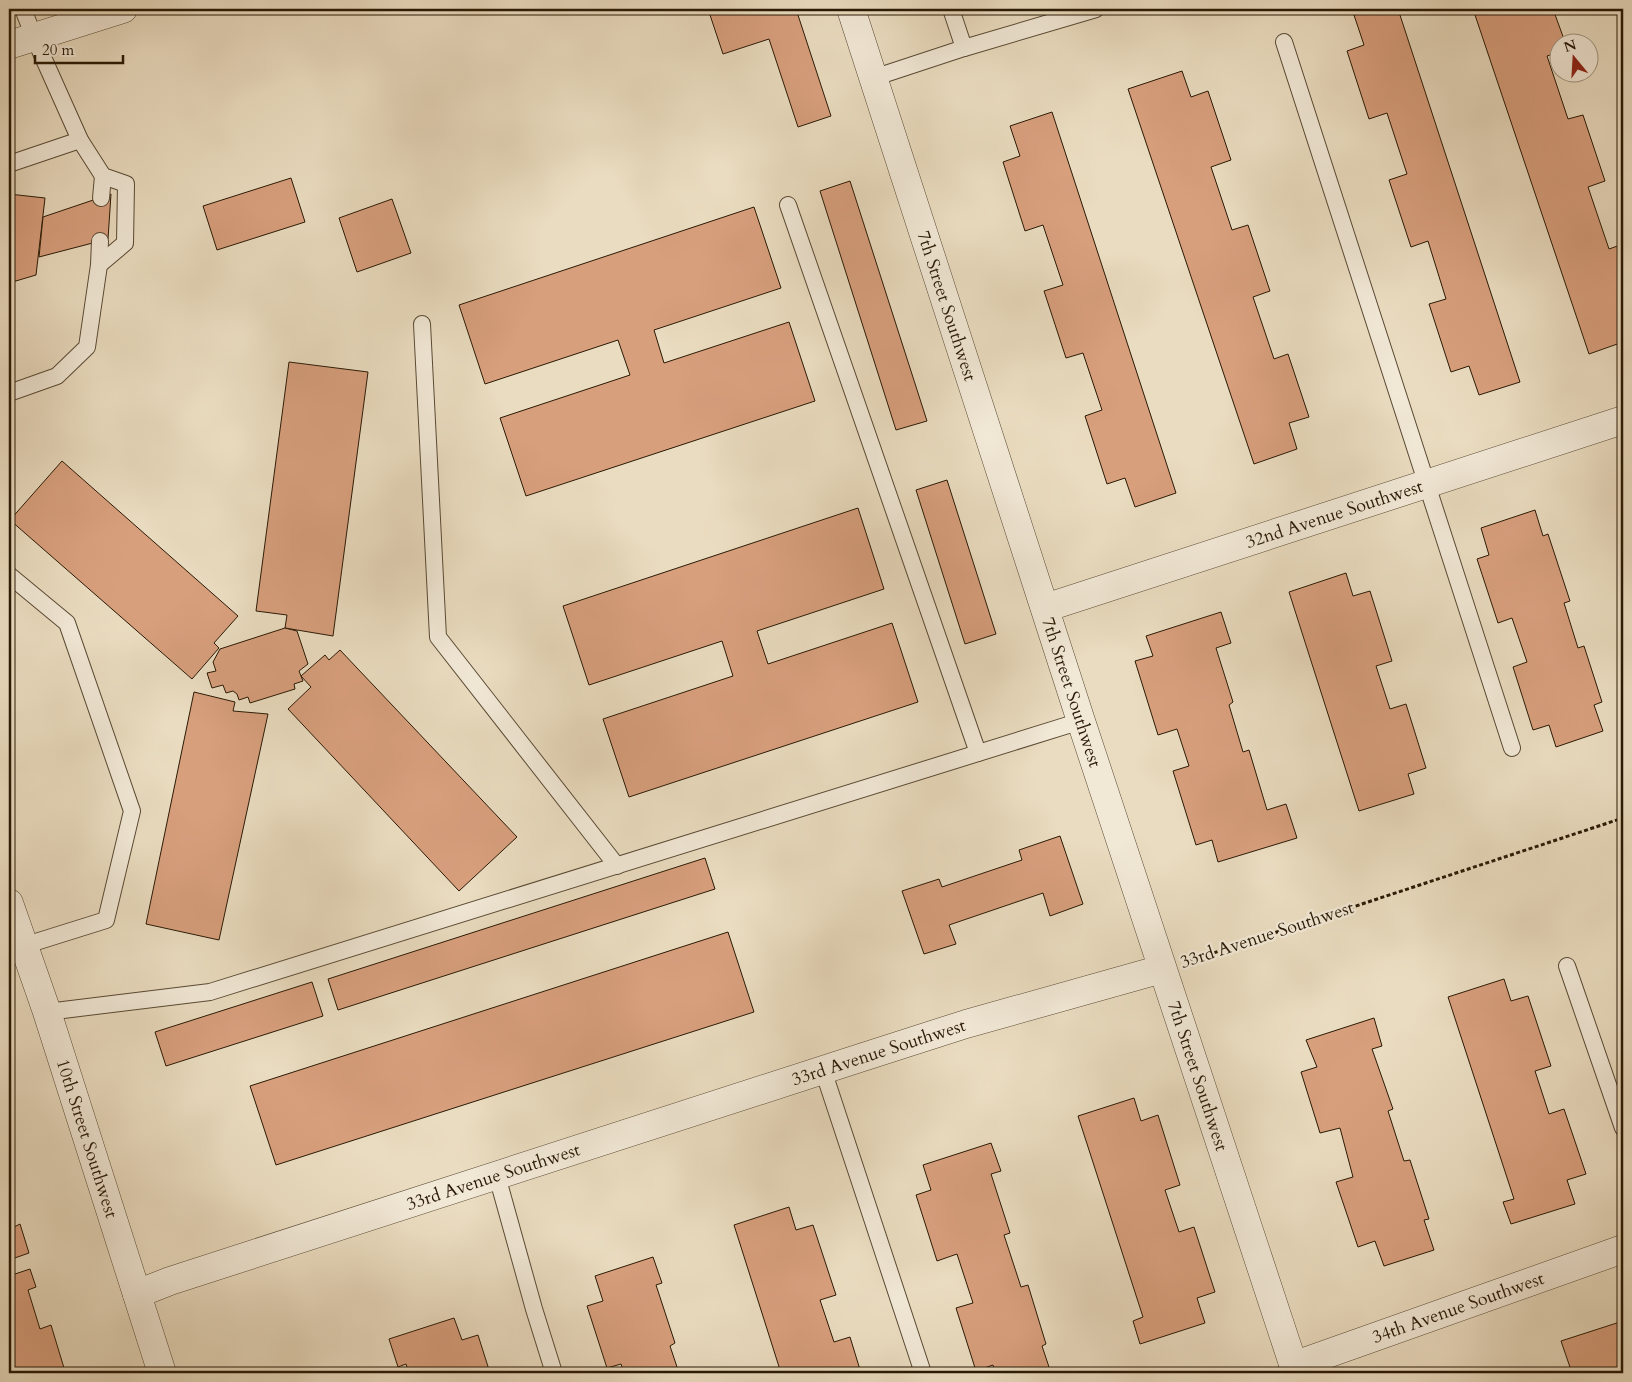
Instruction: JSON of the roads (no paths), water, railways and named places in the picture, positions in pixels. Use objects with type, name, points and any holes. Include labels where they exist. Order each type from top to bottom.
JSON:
[{"type":"street","points":[[21,41],[123,9]]},
{"type":"street","name":"7th Street Southwest","points":[[850,9],[1294,1370]]},
{"type":"street","name":"32nd Avenue Southwest","points":[[1045,608],[1623,420]]},
{"type":"street","name":"10th Street Southwest","points":[[9,903],[47,1012],[162,1373]]},
{"type":"street","name":"33rd Avenue Southwest","points":[[137,1294],[196,1273],[966,1024],[1162,969]]},
{"type":"street","name":"34th Avenue Southwest","points":[[1294,1370],[1623,1249]]},
{"type":"lane","points":[[24,9],[21,41],[103,176],[101,198]]},
{"type":"lane","points":[[952,9],[964,48]]},
{"type":"lane","points":[[873,78],[964,48],[1096,9]]},
{"type":"lane","points":[[1284,42],[1512,748]]},
{"type":"lane","points":[[9,164],[80,140]]},
{"type":"lane","points":[[99,265],[125,243],[126,184],[103,176]]},
{"type":"lane","points":[[788,205],[978,753]]},
{"type":"lane","points":[[9,393],[57,376],[87,347],[99,265],[100,241]]},
{"type":"lane","points":[[422,324],[438,637],[617,866]]},
{"type":"lane","points":[[9,575],[67,623],[132,812],[106,920],[23,946]]},
{"type":"lane","points":[[47,1012],[210,992],[1081,721]]},
{"type":"lane","points":[[1568,966],[1623,1128]]},
{"type":"lane","points":[[823,1070],[923,1373]]},
{"type":"lane","points":[[497,1176],[554,1373]]}]
